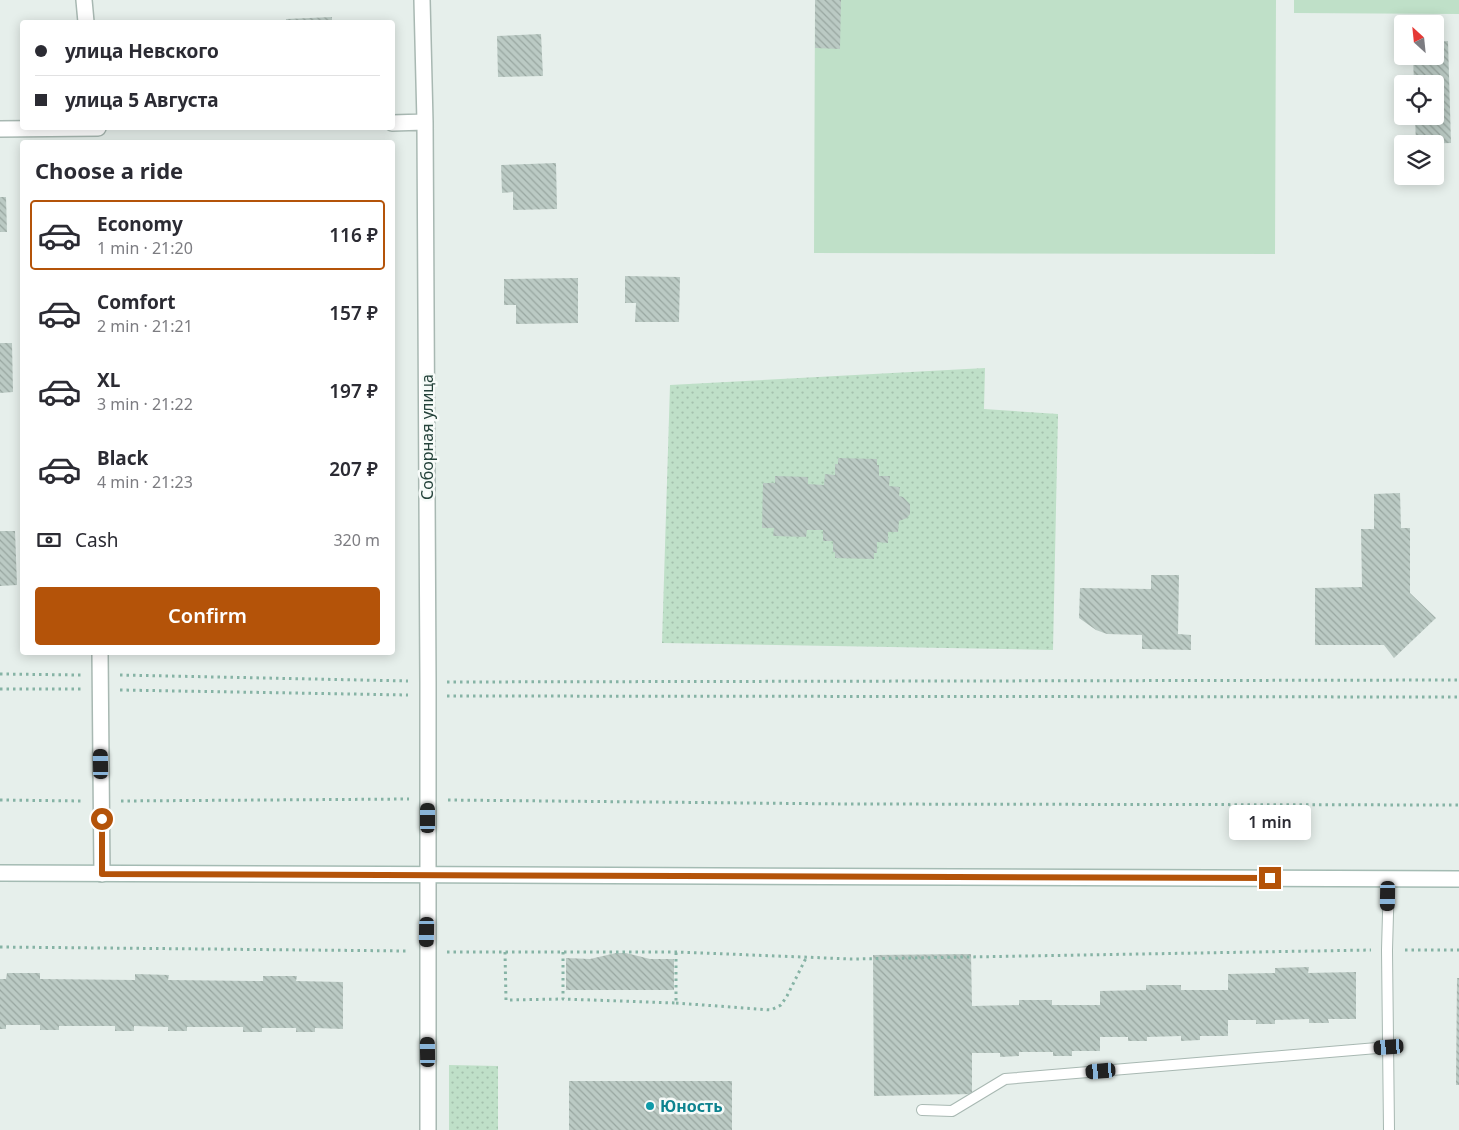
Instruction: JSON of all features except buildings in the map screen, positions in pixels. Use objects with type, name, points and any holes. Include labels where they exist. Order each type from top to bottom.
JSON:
[{"type":"street","points":[[84,0],[86,20]]},
{"type":"street","name":"Соборная улица","points":[[422,0],[425,122],[429,875],[427,952],[428,1130]]},
{"type":"street","points":[[395,123],[425,122]]},
{"type":"street","points":[[0,129],[20,129]]},
{"type":"street","points":[[100,655],[102,874]]},
{"type":"street","points":[[0,873],[1459,879]]},
{"type":"lane","points":[[1389,878],[1387,950],[1389,1130]]},
{"type":"lane","points":[[922,1110],[952,1111],[1005,1080],[1389,1047]]},
{"type":"path","points":[[0,674],[100,682],[428,689],[1459,698]]},
{"type":"path","points":[[0,689],[100,682],[428,689],[1459,680]]},
{"type":"path","points":[[0,800],[428,799],[867,804],[1459,805]]},
{"type":"path","points":[[0,947],[427,952],[676,952],[852,960],[1459,950]]},
{"type":"path","points":[[505,952],[506,1000],[563,999],[676,1003],[771,1010],[781,1005],[806,958]]},
{"type":"path","points":[[562,952],[563,999]]},
{"type":"path","points":[[676,952],[676,1003]]},
{"type":"green space","points":[[815,0],[1276,0],[1275,254],[814,253]]},
{"type":"green space","points":[[1294,0],[1459,0],[1459,14],[1294,13]]},
{"type":"green space","points":[[985,368],[984,409],[1058,414],[1053,650],[662,643],[670,385]]},
{"type":"green space","points":[[449,1065],[498,1066],[498,1130],[449,1130]]},
{"type":"place","name":"Юность","points":[[650,1106]]},
{"type":"route","points":[[102,819],[102,874],[1270,878]]}]
